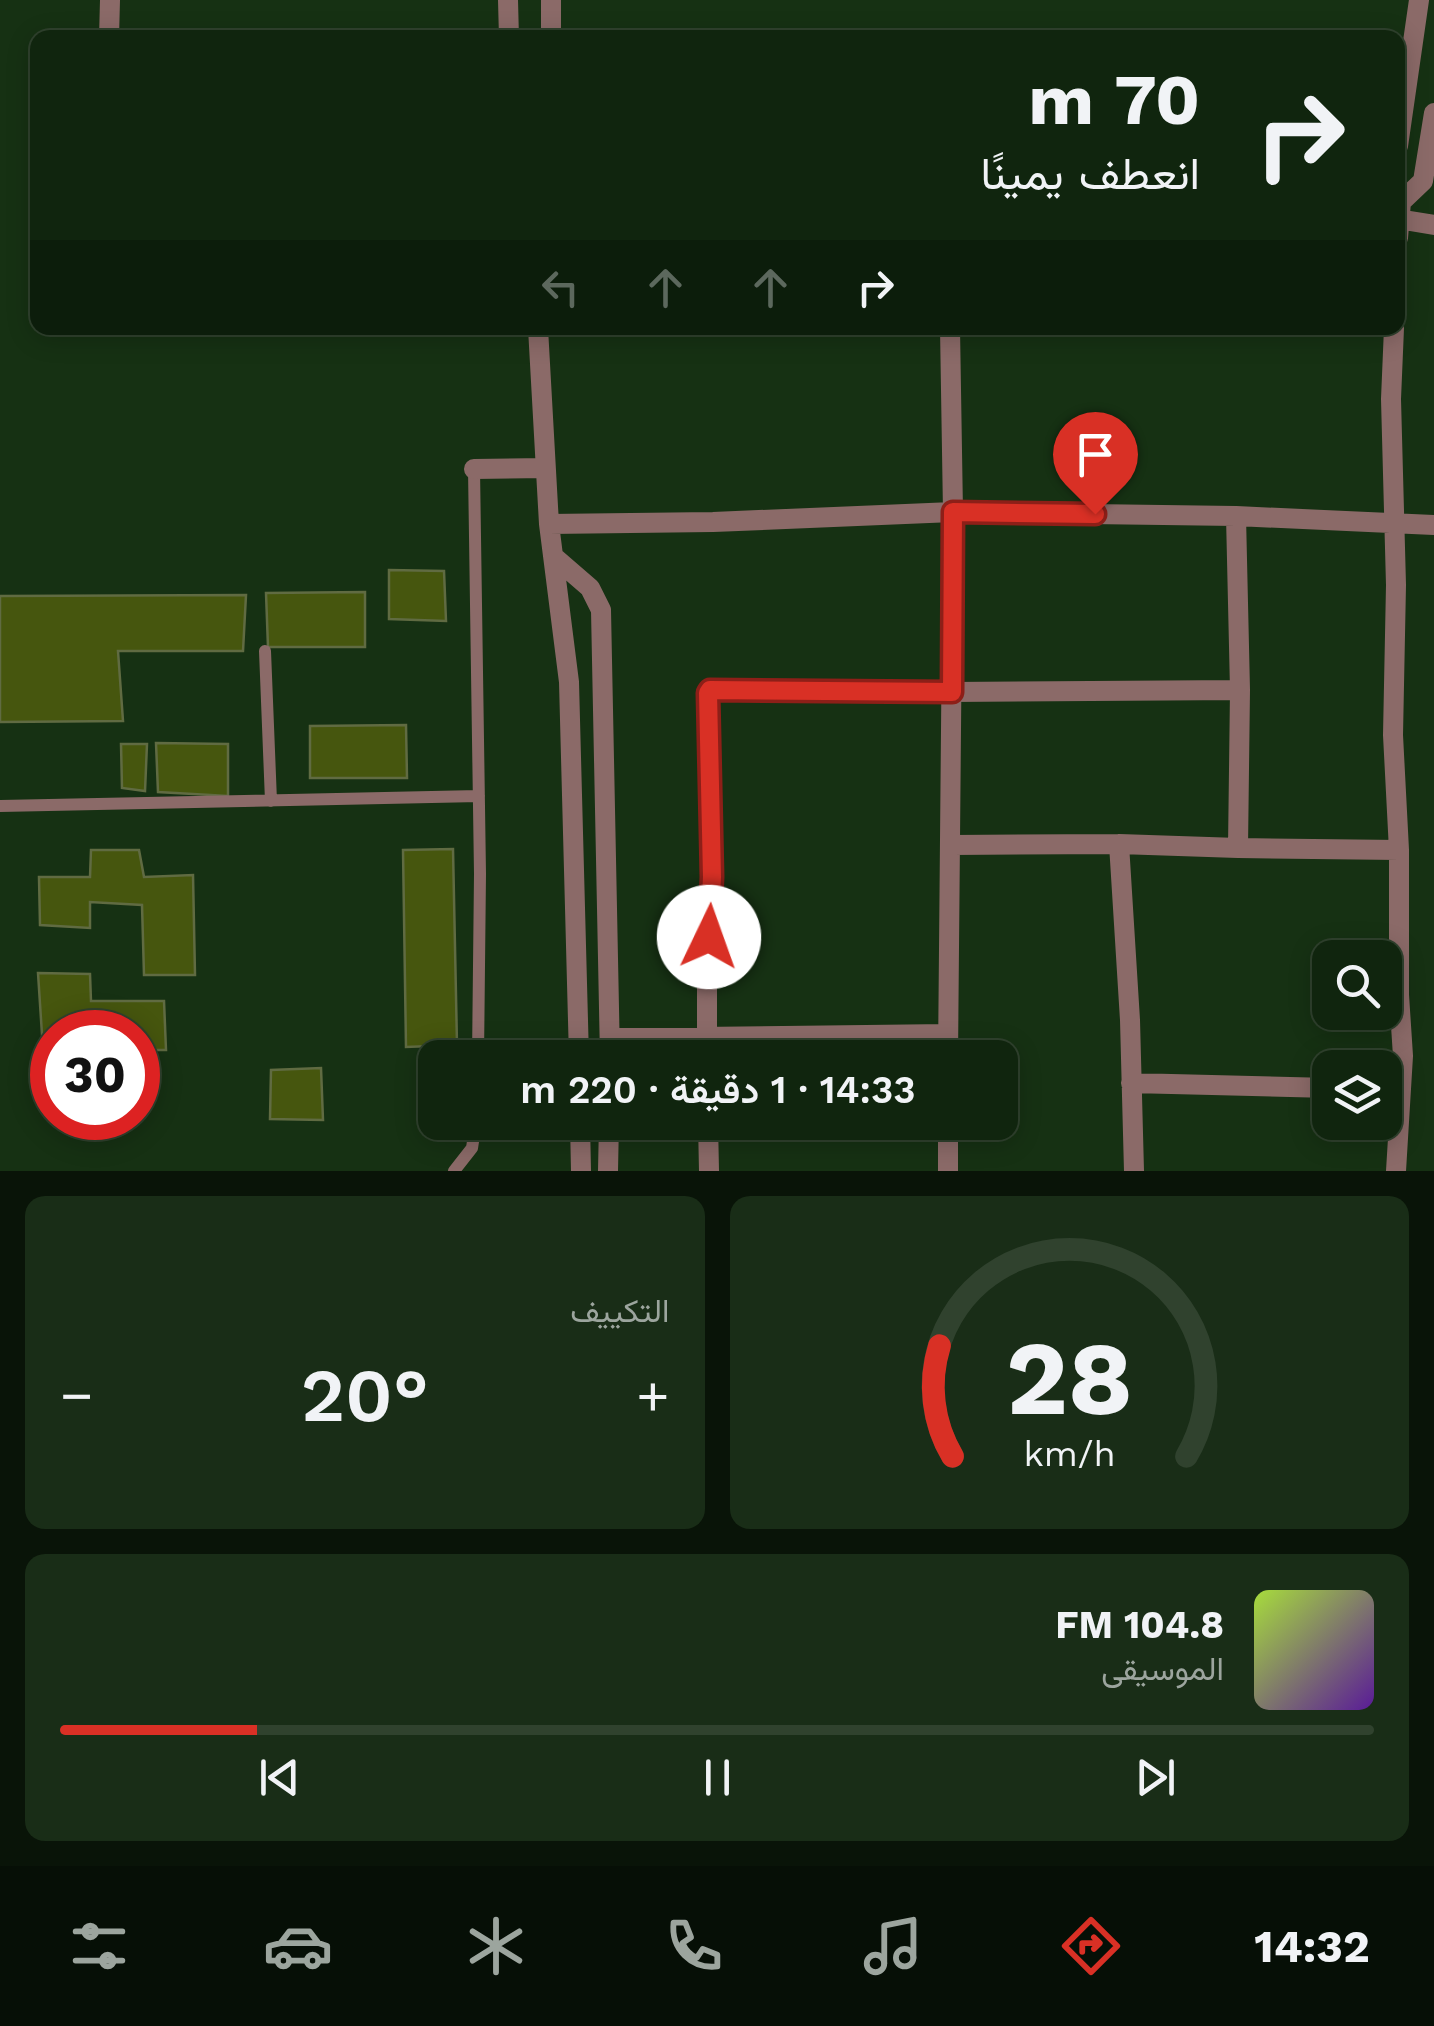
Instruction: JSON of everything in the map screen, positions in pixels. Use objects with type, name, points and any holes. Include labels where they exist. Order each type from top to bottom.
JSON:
[{"type":"street","points":[[110,0],[110,30]]},
{"type":"street","points":[[508,0],[509,30]]},
{"type":"street","points":[[551,0],[551,30]]},
{"type":"street","points":[[1405,100],[1420,0]]},
{"type":"street","points":[[1405,195],[1423,181],[1434,113]]},
{"type":"street","points":[[1405,204],[1434,225]]},
{"type":"street","points":[[538,335],[549,524],[569,682],[579,1040]]},
{"type":"street","points":[[948,1040],[952,846],[950,335]]},
{"type":"street","points":[[1394,335],[1393,735],[1399,850],[1394,1050]]},
{"type":"street","points":[[474,469],[545,468]]},
{"type":"street","points":[[549,524],[953,512],[1236,516],[1434,525]]},
{"type":"street","points":[[1236,516],[1238,848]]},
{"type":"street","points":[[554,556],[590,588],[601,610],[610,1040]]},
{"type":"street","points":[[707,1040],[712,877],[710,690],[1240,690]]},
{"type":"street","points":[[952,846],[1119,844],[1399,850]]},
{"type":"street","points":[[1119,844],[1134,1171]]},
{"type":"street","points":[[845,1040],[948,1034]]},
{"type":"street","points":[[1131,1083],[1312,1088]]},
{"type":"street","points":[[580,1140],[581,1171]]},
{"type":"street","points":[[608,1171],[609,1140]]},
{"type":"street","points":[[708,1140],[709,1171]]},
{"type":"street","points":[[948,1140],[948,1171]]},
{"type":"street","points":[[1395,1140],[1396,1171]]},
{"type":"lane","points":[[474,469],[480,796],[478,1040]]},
{"type":"lane","points":[[264,652],[272,802]]},
{"type":"lane","points":[[0,806],[480,796]]},
{"type":"lane","points":[[454,1171],[472,1148],[473,1140]]},
{"type":"building","points":[[389,570],[444,571],[446,621],[389,619]]},
{"type":"building","points":[[365,592],[365,647],[268,647],[266,593]]},
{"type":"building","points":[[246,595],[243,651],[118,651],[123,721],[0,722],[0,596]]},
{"type":"building","points":[[406,725],[407,778],[310,778],[310,726]]},
{"type":"building","points":[[156,743],[228,744],[228,796],[158,792]]},
{"type":"building","points":[[121,744],[147,744],[145,791],[122,788]]},
{"type":"building","points":[[453,849],[457,1040],[418,1040],[418,1047],[406,1047],[403,850]]},
{"type":"building","points":[[91,850],[139,850],[144,877],[193,875],[195,975],[144,975],[142,905],[90,902],[90,928],[40,925],[39,877],[90,877]]},
{"type":"building","points":[[38,973],[90,974],[91,1001],[164,1001],[166,1050],[160,1050],[160,1010],[40,1010]]},
{"type":"building","points":[[321,1068],[323,1120],[270,1119],[271,1070]]},
{"type":"route","points":[[709,937],[710,690],[952,692],[953,512],[1095,514]]}]
